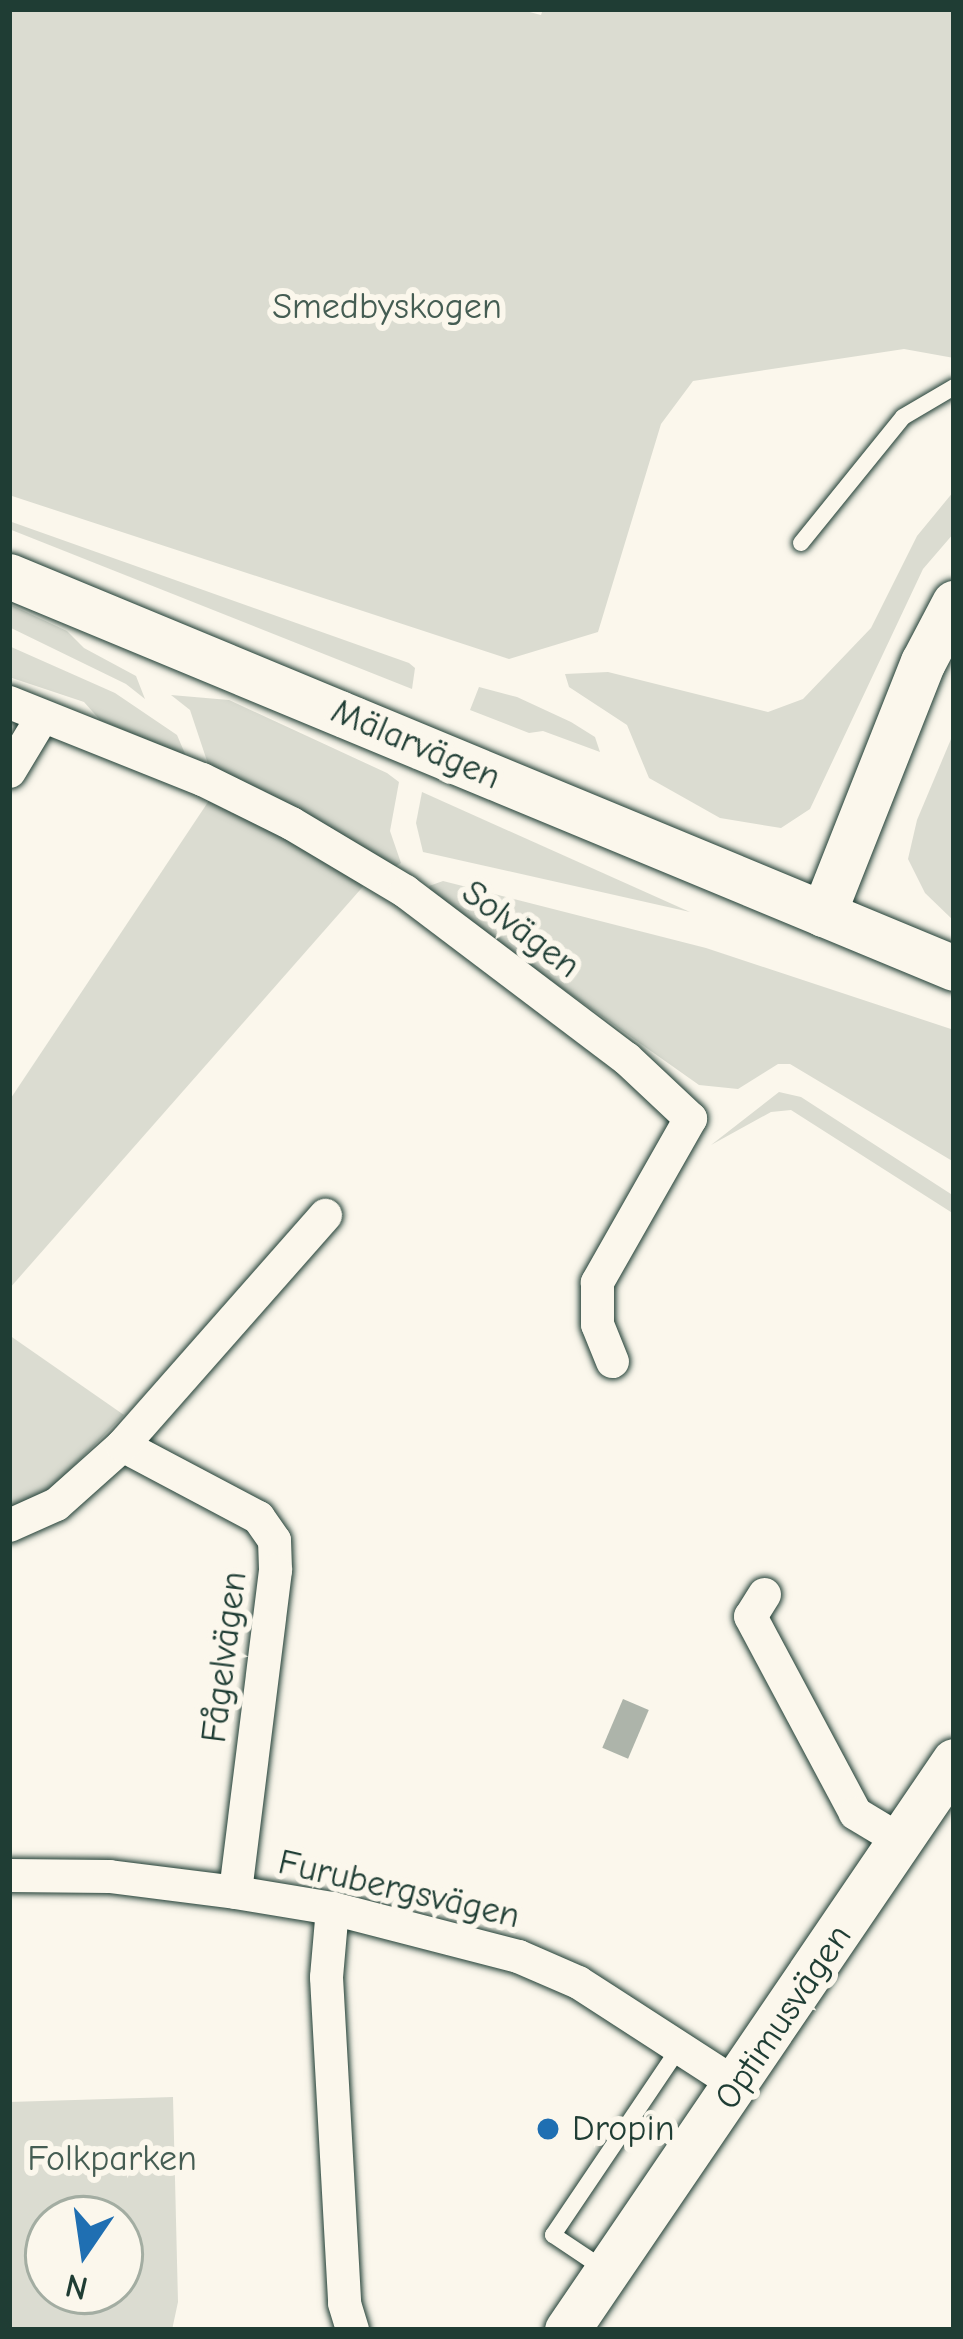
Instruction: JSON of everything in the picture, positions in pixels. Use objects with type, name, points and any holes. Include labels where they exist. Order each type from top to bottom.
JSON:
[{"type":"main road","name":"Mälarvägen","points":[[9,576],[954,968]]},
{"type":"main road","points":[[823,914],[923,662],[954,603]]},
{"type":"main road","name":"Optimusvägen","points":[[567,2330],[900,1840],[950,1776]]},
{"type":"street","name":"Solvägen","points":[[9,702],[202,779],[290,823],[405,892],[626,1058],[690,1118],[597,1282],[597,1324],[612,1361]]},
{"type":"street","points":[[9,771],[42,716]]},
{"type":"street","points":[[9,1525],[56,1504],[122,1444],[325,1215]]},
{"type":"street","name":"Fågelvägen","points":[[122,1444],[258,1517],[274,1540],[275,1570],[235,1892]]},
{"type":"street","points":[[764,1594],[750,1616],[855,1813],[900,1840]]},
{"type":"street","name":"Furubergsvägen","points":[[9,1875],[110,1876],[235,1892],[332,1908],[518,1956],[578,1982],[737,2085]]},
{"type":"street","points":[[332,1908],[326,1977],[344,2303],[352,2330]]},
{"type":"lane","points":[[801,543],[903,417],[954,387]]},
{"type":"lane","points":[[608,2272],[554,2235],[679,2048]]},
{"type":"green space","name":"Smedbyskogen","points":[[9,9],[518,9],[541,15],[543,9],[954,9],[954,358],[904,349],[693,381],[661,424],[598,632],[509,659],[9,495]]},
{"type":"green space","points":[[954,491],[954,533],[923,569],[810,809],[781,828],[720,818],[649,778],[627,725],[569,687],[565,674],[608,672],[768,712],[803,699],[871,628],[917,536]]},
{"type":"green space","points":[[9,521],[409,663],[415,668],[412,689],[9,529]]},
{"type":"green space","points":[[9,604],[67,631],[84,648],[136,676],[145,699],[126,684],[9,627]]},
{"type":"green space","points":[[9,646],[115,693],[177,735],[186,756],[100,720],[84,702],[9,677]]},
{"type":"green space","points":[[479,687],[517,697],[571,722],[595,737],[600,752],[543,731],[529,733],[470,710]]},
{"type":"green space","points":[[171,695],[229,700],[387,773],[399,782],[390,831],[401,863],[389,871],[211,773],[190,710]]},
{"type":"green space","points":[[954,732],[954,921],[925,893],[908,859],[917,820]]},
{"type":"green space","points":[[422,792],[690,912],[423,852],[416,823]]},
{"type":"green space","points":[[210,799],[281,829],[367,882],[9,1289],[9,1101]]},
{"type":"green space","points":[[443,881],[706,948],[954,1030],[954,1162],[790,1064],[778,1064],[738,1089],[699,1085],[433,897],[429,886]]},
{"type":"green space","points":[[779,1092],[801,1097],[954,1196],[954,1214],[791,1110],[771,1112],[711,1145]]},
{"type":"green space","points":[[9,1335],[124,1415],[53,1487],[9,1509]]},
{"type":"green space","name":"Folkparken","points":[[173,2097],[178,2302],[172,2330],[9,2330],[9,2102]]},
{"type":"shaded area","points":[[623,1699],[649,1710],[628,1759],[602,1748]]},
{"type":"place","name":"Dropin","points":[[548,2129]]}]
